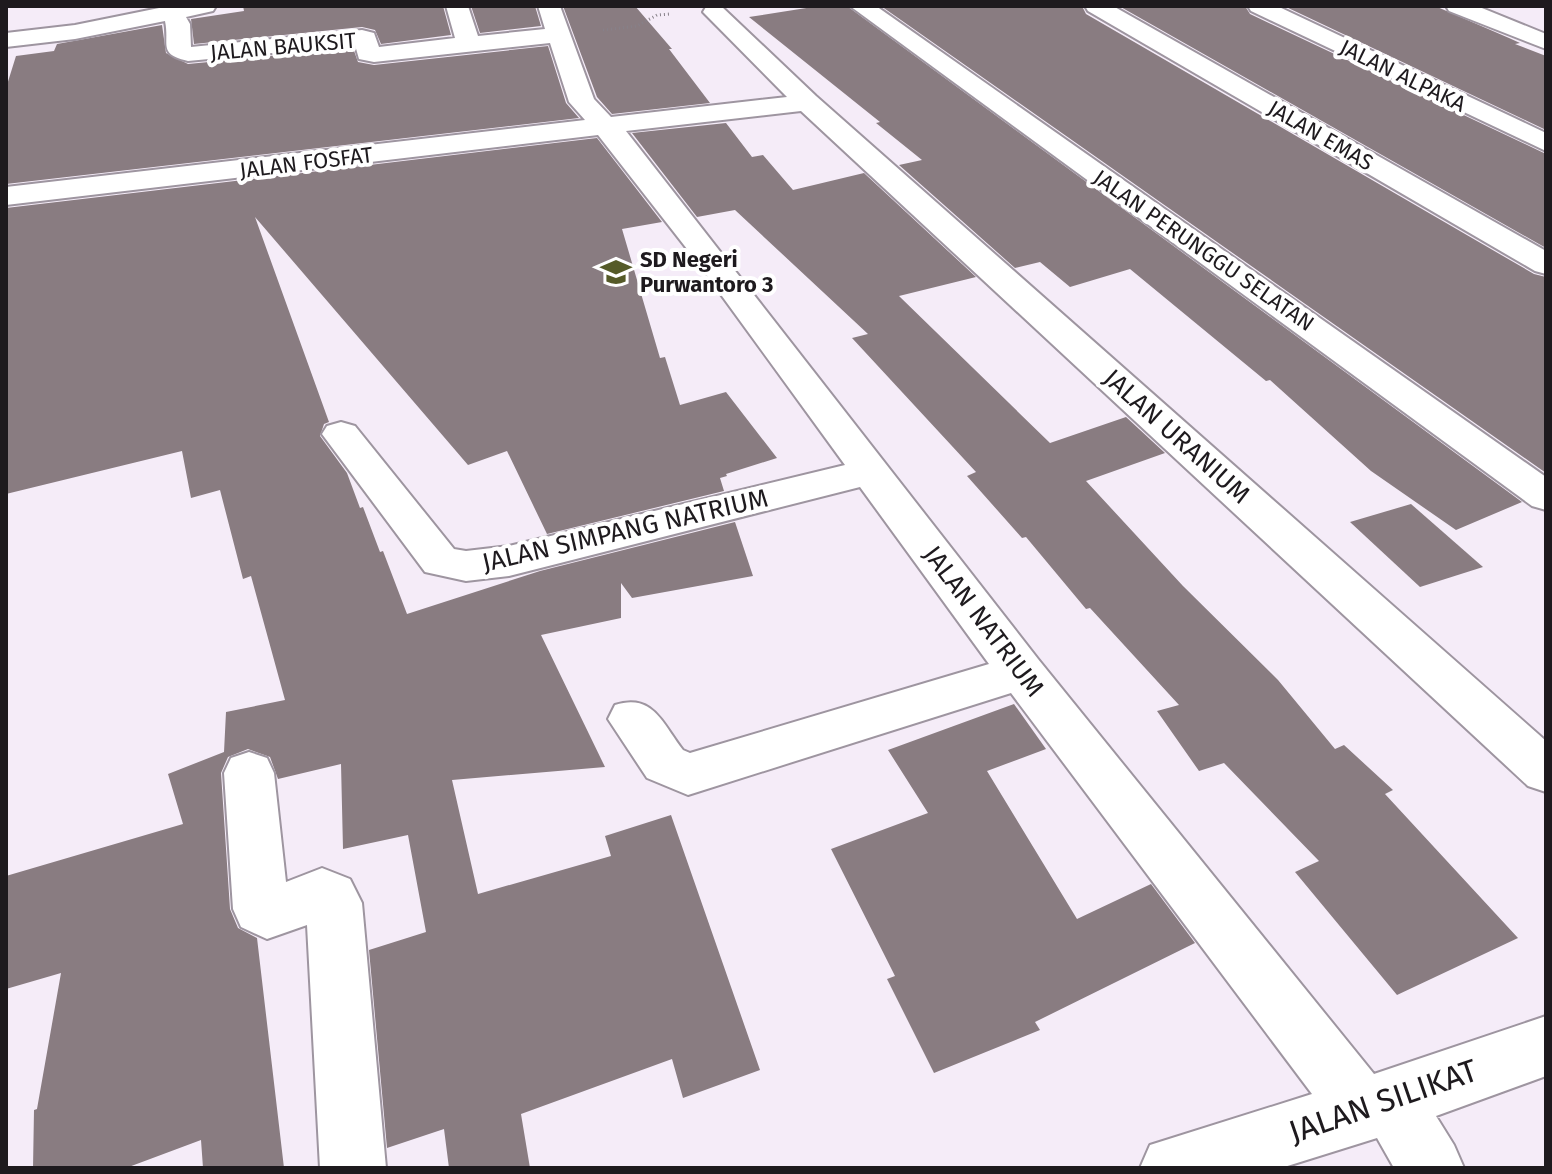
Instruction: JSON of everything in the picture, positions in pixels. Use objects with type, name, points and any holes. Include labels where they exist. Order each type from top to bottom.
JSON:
[{"type":"street","name":"JALAN BAUKSIT","points":[[6,40],[75,32],[205,6]]},
{"type":"street","points":[[457,6],[469,44],[558,35]]},
{"type":"street","name":"JALAN NATRIUM","points":[[549,6],[582,102],[709,256],[1021,672],[1431,1168]]},
{"type":"street","name":"JALAN PERUNGGU SELATAN","points":[[861,6],[1546,497]]},
{"type":"street","name":"JALAN EMAS","points":[[1096,6],[1546,264]]},
{"type":"street","name":"JALAN ALPAKA","points":[[1259,6],[1546,143]]},
{"type":"street","points":[[1457,6],[1546,42]]},
{"type":"street","name":"JALAN BAUKSIT","points":[[172,12],[178,24],[178,50],[188,54],[264,46],[284,48],[362,37],[366,38],[370,54],[469,44]]},
{"type":"street","name":"JALAN URANIUM","points":[[714,12],[807,102],[1546,771]]},
{"type":"street","points":[[606,128],[807,102]]},
{"type":"street","name":"JALAN FOSFAT","points":[[6,196],[606,128]]},
{"type":"street","points":[[1510,244],[1546,233]]},
{"type":"street","name":"JALAN SIMPANG NATRIUM","points":[[341,434],[440,561],[466,566],[509,561],[872,471]]},
{"type":"street","points":[[632,719],[665,764],[688,774],[1021,672]]},
{"type":"street","points":[[249,773],[261,909],[267,914],[273,913],[322,893],[330,896],[334,903],[353,1168]]},
{"type":"street","name":"JALAN SILIKAT","points":[[1173,1168],[1377,1105],[1546,1046]]},
{"type":"path","points":[[558,35],[637,26],[657,15],[714,12]]},
{"type":"building","points":[[243,6],[443,6],[451,35],[381,44],[375,30],[362,27],[194,44],[191,19],[244,11]]},
{"type":"building","points":[[471,6],[535,6],[541,26],[480,33]]},
{"type":"building","points":[[563,6],[635,6],[672,49],[669,49],[710,103],[612,114],[597,97]]},
{"type":"building","points":[[819,6],[847,6],[1522,502],[1456,530],[1371,471],[1270,380],[1266,381],[1130,269],[1070,287],[1040,262],[1015,268],[899,165],[922,160],[876,123],[880,122],[749,17]]},
{"type":"building","points":[[881,6],[1082,6],[1086,14],[1534,274],[1546,277],[1546,473]]},
{"type":"building","points":[[1119,6],[1245,6],[1250,14],[1546,154],[1546,248]]},
{"type":"building","points":[[1284,6],[1435,6],[1520,43],[1515,44],[1546,56],[1546,130]]},
{"type":"building","points":[[162,25],[166,53],[188,64],[353,48],[358,62],[374,65],[548,46],[566,103],[579,118],[6,184],[6,88],[16,56],[54,51],[57,44]]},
{"type":"building","points":[[726,123],[752,157],[763,155],[793,190],[864,173],[976,277],[899,296],[1050,443],[1126,417],[1165,453],[1086,481],[1183,586],[1278,680],[1335,749],[1344,745],[1393,790],[1385,794],[1518,938],[1397,995],[1295,872],[1319,861],[1224,763],[1199,771],[1157,711],[1179,705],[1090,608],[1086,609],[1026,537],[1022,538],[967,476],[976,472],[852,338],[868,334],[735,210],[697,217],[632,133]]},
{"type":"building","points":[[597,138],[662,222],[622,229],[660,358],[665,357],[680,405],[726,392],[777,458],[726,474],[720,478],[724,491],[547,534],[507,451],[468,465],[255,217],[329,422],[324,424],[320,436],[347,473],[380,552],[383,551],[407,614],[540,571],[735,522],[753,576],[632,598],[621,583],[621,618],[541,635],[605,767],[452,780],[478,894],[611,856],[605,836],[671,815],[760,1070],[683,1098],[672,1059],[521,1114],[530,1168],[449,1168],[444,1129],[387,1148],[369,950],[426,932],[408,835],[343,849],[341,764],[278,779],[270,757],[248,749],[228,757],[221,773],[230,909],[238,928],[257,938],[284,1168],[203,1168],[201,1140],[126,1168],[33,1168],[34,1110],[37,1109],[61,973],[6,989],[6,876],[183,824],[168,774],[224,752],[226,712],[285,700],[251,576],[243,579],[220,490],[191,498],[182,451],[6,494],[6,208]]},
{"type":"building","points":[[1411,504],[1483,567],[1420,587],[1350,522]]},
{"type":"building","points":[[1014,704],[1046,749],[987,771],[1077,919],[1151,884],[1195,943],[1035,1022],[1040,1030],[934,1073],[887,979],[895,976],[831,849],[928,813],[888,750]]},
{"type":"place","name":"SD Negeri Purwantoro 3","points":[[616,272]]}]
